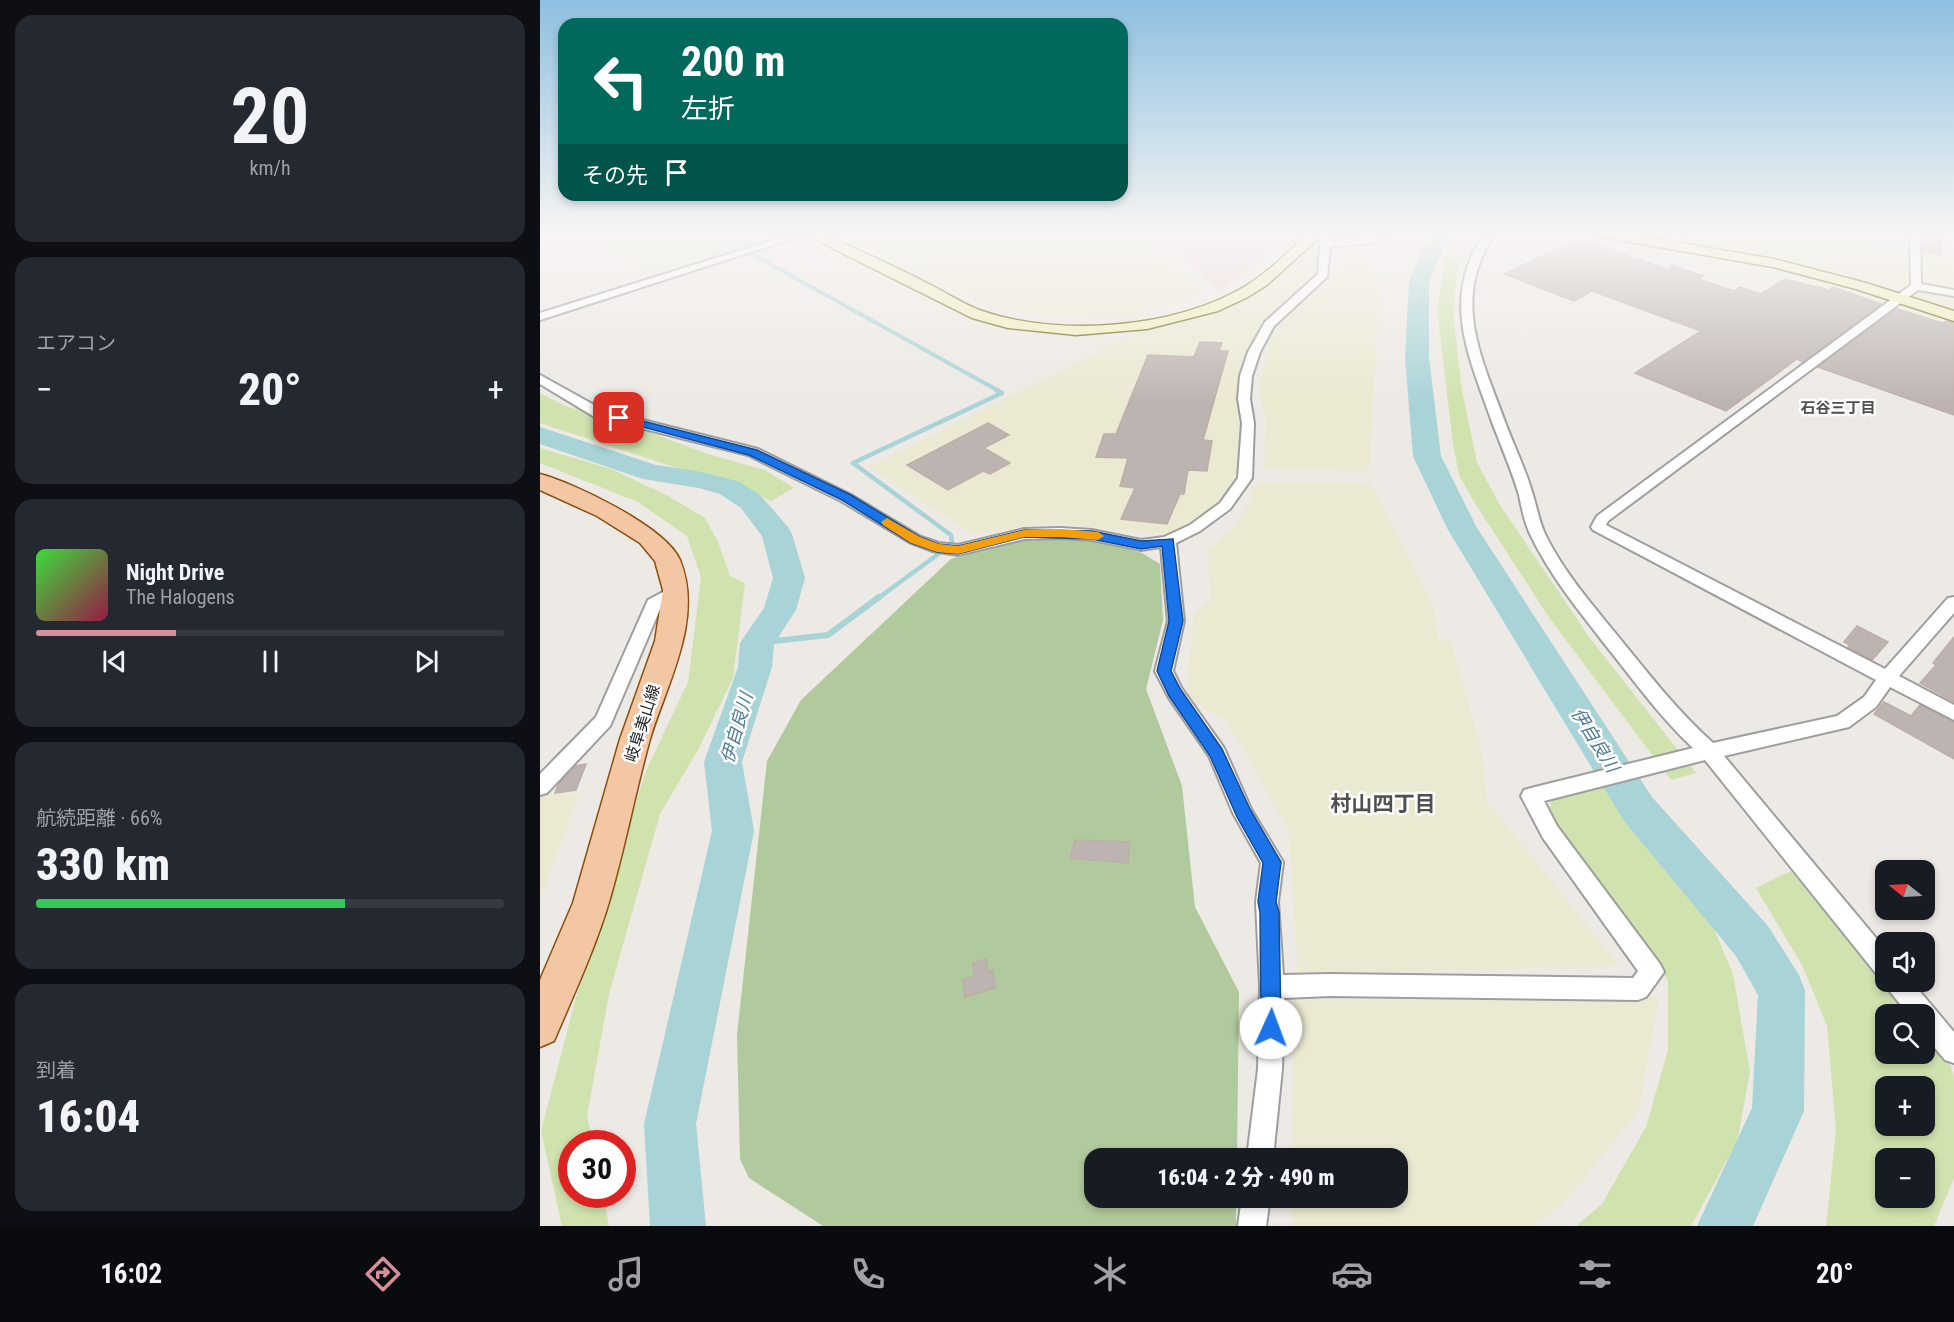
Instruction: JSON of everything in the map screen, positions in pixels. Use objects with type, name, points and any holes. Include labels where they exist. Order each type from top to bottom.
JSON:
[{"type":"main road","name":"岐阜美山線","points":[[540,481],[605,511],[649,538],[667,559],[676,590],[669,641],[635,739],[591,903],[540,1027]]},
{"type":"street","points":[[540,317],[627,289]]},
{"type":"street","points":[[927,289],[951,304],[980,315],[1049,328],[1085,328],[1146,324],[1217,306],[1250,289]]},
{"type":"street","points":[[542,383],[598,413],[753,452],[846,498],[916,540],[937,548],[958,550],[1024,534],[1092,535],[1141,545],[1168,542],[1195,528],[1225,506],[1245,478],[1248,423],[1244,399],[1246,376],[1254,352],[1269,324],[1308,289]]},
{"type":"street","points":[[1468,289],[1466,320],[1477,363],[1526,496],[1526,505],[1544,545],[1581,604],[1702,754],[1875,955]]},
{"type":"street","points":[[1867,289],[1954,316]]},
{"type":"street","points":[[1911,289],[1602,519],[1598,527],[1954,713]]},
{"type":"street","points":[[1933,289],[1954,293]]},
{"type":"street","points":[[1168,542],[1176,621],[1164,671],[1175,693],[1216,753],[1243,813],[1272,862],[1267,902],[1272,987],[1270,1069],[1261,1148]]},
{"type":"street","points":[[540,787],[603,721],[654,604],[676,590]]},
{"type":"street","points":[[1272,987],[1638,988],[1652,972],[1550,832],[1531,796],[1842,722],[1870,702],[1887,678],[1954,602]]},
{"type":"street","points":[[1905,992],[1915,1004]]},
{"type":"street","points":[[1935,1028],[1954,1051]]},
{"type":"street","points":[[1252,1226],[1254,1208]]},
{"type":"shaded area","points":[[953,289],[1199,289],[1199,294],[1129,317],[1033,314],[989,306]]},
{"type":"shaded area","points":[[1259,289],[1298,289],[1285,299],[1263,325],[1241,373],[1239,399],[1244,426],[1238,472],[1229,492],[1200,520],[1168,535],[1055,523],[973,534],[869,467],[1141,330],[1199,316],[1231,305]]},
{"type":"shaded area","points":[[1321,289],[1379,289],[1369,471],[1264,469],[1266,420],[1259,389],[1268,347],[1287,317]]},
{"type":"shaded area","points":[[1918,292],[1954,298],[1954,311],[1913,298]]},
{"type":"shaded area","points":[[1258,482],[1370,483],[1432,602],[1439,640],[1451,641],[1481,749],[1487,801],[1620,966],[1298,974],[1289,832],[1227,721],[1186,698],[1194,615],[1211,599],[1207,551],[1232,529],[1248,505]]},
{"type":"shaded area","points":[[544,793],[579,794],[540,900],[540,797]]},
{"type":"shaded area","points":[[1659,998],[1638,1112],[1561,1206],[1532,1226],[1291,1226],[1291,1208],[1408,1208],[1408,1148],[1292,1148],[1294,1000]]},
{"type":"green space","points":[[1440,289],[1456,289],[1453,312],[1462,391],[1477,462],[1498,502],[1589,637],[1696,773],[1671,780],[1548,616],[1459,475],[1453,444],[1437,310]]},
{"type":"green space","points":[[540,393],[565,406],[624,423],[708,454],[765,470],[794,488],[771,501],[732,482],[683,470],[540,423]]},
{"type":"green space","points":[[540,448],[611,469],[668,496],[705,518],[718,542],[730,576],[745,583],[733,678],[699,748],[660,814],[609,994],[587,1116],[590,1130],[558,1130],[558,1208],[541,1131],[589,948],[646,771],[688,682],[701,577],[687,536],[638,502],[540,463]]},
{"type":"green space","points":[[1085,538],[1142,553],[1160,564],[1163,620],[1146,689],[1182,786],[1195,907],[1239,992],[1237,1148],[1084,1148],[1084,1208],[1236,1208],[1236,1226],[823,1226],[749,1178],[740,1159],[737,1035],[767,761],[801,700],[951,559],[1018,541]]},
{"type":"green space","points":[[1603,784],[1705,908],[1733,974],[1750,1072],[1737,1142],[1691,1226],[1576,1226],[1602,1204],[1646,1127],[1668,1050],[1668,981],[1648,945],[1561,833],[1548,812],[1552,800]]},
{"type":"green space","points":[[1791,871],[1875,968],[1875,992],[1896,992],[1906,1004],[1875,1004],[1875,1064],[1935,1064],[1935,1041],[1950,1064],[1954,1076],[1954,1178],[1934,1226],[1826,1226],[1836,1130],[1827,1026],[1802,965],[1756,888]]},
{"type":"green space","points":[[558,1208],[606,1208],[609,1226],[562,1226]]},
{"type":"building","points":[[1543,289],[1747,289],[1761,294],[1769,289],[1839,289],[1881,304],[1803,362],[1797,359],[1726,411],[1635,373],[1701,331],[1592,291],[1574,301]]},
{"type":"building","points":[[1897,309],[1943,323],[1946,321],[1954,323],[1954,415],[1818,367]]},
{"type":"building","points":[[1200,342],[1222,343],[1219,351],[1228,351],[1203,440],[1212,441],[1207,471],[1188,470],[1184,494],[1180,494],[1167,524],[1121,519],[1135,488],[1120,486],[1128,458],[1096,457],[1104,434],[1116,434],[1148,355],[1194,357]]},
{"type":"building","points":[[988,423],[1009,435],[984,448],[1010,463],[990,474],[983,471],[948,490],[907,465]]},
{"type":"building","points":[[1857,626],[1888,642],[1872,660],[1848,647],[1850,645],[1844,642]]},
{"type":"building","points":[[1954,637],[1954,702],[1920,683],[1936,665],[1933,663]]},
{"type":"building","points":[[1884,702],[1911,716],[1920,705],[1954,722],[1954,759],[1874,714]]},
{"type":"building","points":[[586,764],[576,790],[555,793],[558,785],[576,766]]},
{"type":"building","points":[[1075,840],[1130,842],[1128,863],[1070,858]]},
{"type":"building","points":[[986,959],[988,972],[993,970],[995,988],[965,997],[963,980],[974,976],[973,963]]},
{"type":"waterway","points":[[815,289],[999,391]]},
{"type":"waterway","name":"伊自良川","points":[[1419,289],[1417,358],[1427,456],[1462,528],[1638,809],[1752,941],[1782,991],[1778,1111],[1725,1226]]},
{"type":"waterway","points":[[877,599],[952,544],[951,535],[853,463],[1002,393],[996,390]]},
{"type":"waterway","name":"伊自良川","points":[[540,435],[653,473],[702,480],[730,488],[751,502],[777,534],[789,578],[780,610],[757,643],[755,667],[723,762],[733,831],[670,1124],[678,1226]]},
{"type":"waterway","points":[[757,643],[828,635],[879,597]]},
{"type":"slow traffic","points":[[887,522],[916,540],[937,548],[958,550],[1024,534],[1061,533],[1098,536]]},
{"type":"district","name":"石谷三丁目","points":[[1838,408]]},
{"type":"district","name":"村山四丁目","points":[[1383,804]]},
{"type":"route","points":[[619,418],[753,452],[846,498],[916,540],[937,548],[958,550],[1024,534],[1061,533],[1092,535],[1141,545],[1168,542],[1176,621],[1164,671],[1175,693],[1216,753],[1241,803],[1243,813],[1272,862],[1267,902],[1272,974],[1271,1028]]}]
